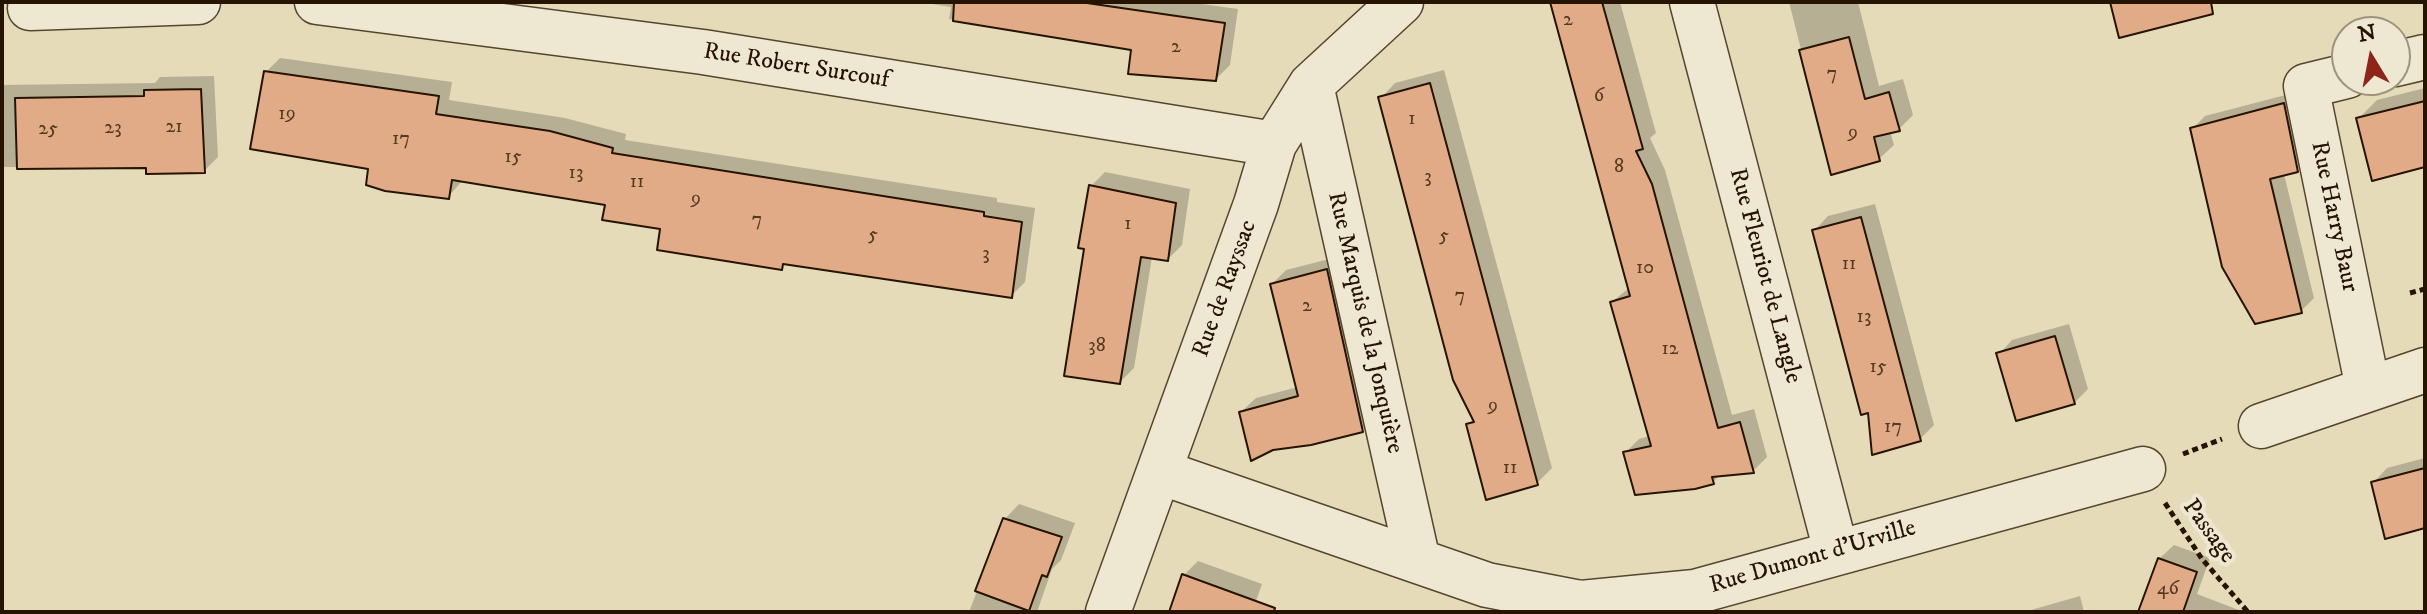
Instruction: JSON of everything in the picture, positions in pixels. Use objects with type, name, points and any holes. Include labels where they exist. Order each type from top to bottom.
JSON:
[{"type":"street","points":[[30,8],[198,2]]},
{"type":"street","name":"Rue Robert Surcouf","points":[[317,2],[703,52],[1274,144]]},
{"type":"street","name":"Rue de Rayssac","points":[[1108,612],[1256,204],[1274,144],[1311,85],[1401,2]]},
{"type":"street","name":"Rue Fleuriot de Langle","points":[[1692,2],[1836,551]]},
{"type":"street","name":"Rue Harry Baur","points":[[2331,80],[2306,86],[2368,388]]},
{"type":"street","name":"Rue Marquis de la Jonquière","points":[[1311,85],[1418,561]]},
{"type":"street","points":[[2261,426],[2425,370]]},
{"type":"street","name":"Rue Dumont d'Urville","points":[[1160,472],[1487,585],[1581,603],[1697,602],[1836,551],[2143,469]]},
{"type":"path","points":[[2410,293],[2425,289]]},
{"type":"path","points":[[2143,469],[2261,426]]},
{"type":"path","name":"Passage","points":[[2143,469],[2202,559],[2248,612]]},
{"type":"building","points":[[954,2],[1080,2],[1225,23],[1216,81],[1128,74],[1131,50],[953,21]]},
{"type":"building","points":[[1550,2],[1602,2],[1643,149],[1636,151],[1652,184],[1718,428],[1740,422],[1754,473],[1712,477],[1714,484],[1695,489],[1635,495],[1623,452],[1651,446],[1610,302],[1630,296]]},
{"type":"building","points":[[2110,2],[2211,2],[2213,14],[2119,38]]},
{"type":"building","points":[[1849,37],[1865,99],[1889,92],[1900,131],[1874,137],[1880,161],[1831,175],[1799,50]]},
{"type":"building","points":[[264,71],[439,96],[436,114],[550,131],[613,148],[612,153],[984,212],[984,216],[1022,222],[1012,298],[783,264],[782,270],[657,250],[660,229],[602,220],[605,205],[452,180],[449,199],[385,191],[366,185],[368,169],[250,149]]},
{"type":"building","points":[[1430,83],[1538,485],[1486,500],[1466,424],[1474,422],[1453,380],[1378,97]]},
{"type":"building","points":[[201,89],[205,173],[146,174],[146,168],[17,169],[15,98],[144,96],[144,90]]},
{"type":"building","points":[[2425,101],[2425,167],[2372,181],[2356,118]]},
{"type":"building","points":[[2284,103],[2298,172],[2270,179],[2302,313],[2255,324],[2222,267],[2190,128]]},
{"type":"building","points":[[1089,185],[1176,203],[1168,261],[1141,257],[1120,384],[1064,376],[1084,249],[1078,248]]},
{"type":"building","points":[[1861,217],[1921,441],[1872,455],[1868,413],[1861,415],[1812,230]]},
{"type":"building","points":[[1327,269],[1363,432],[1311,445],[1273,450],[1251,461],[1239,412],[1298,396],[1270,284]]},
{"type":"building","points":[[2055,336],[2075,404],[2016,421],[1996,353]]},
{"type":"building","points":[[2425,468],[2425,528],[2385,539],[2371,482]]},
{"type":"building","points":[[1003,518],[1062,537],[1047,577],[1042,575],[1029,611],[975,591]]},
{"type":"building","points":[[2158,558],[2197,572],[2183,612],[2138,612]]},
{"type":"building","points":[[1182,574],[1275,608],[1274,612],[1169,612]]}]
